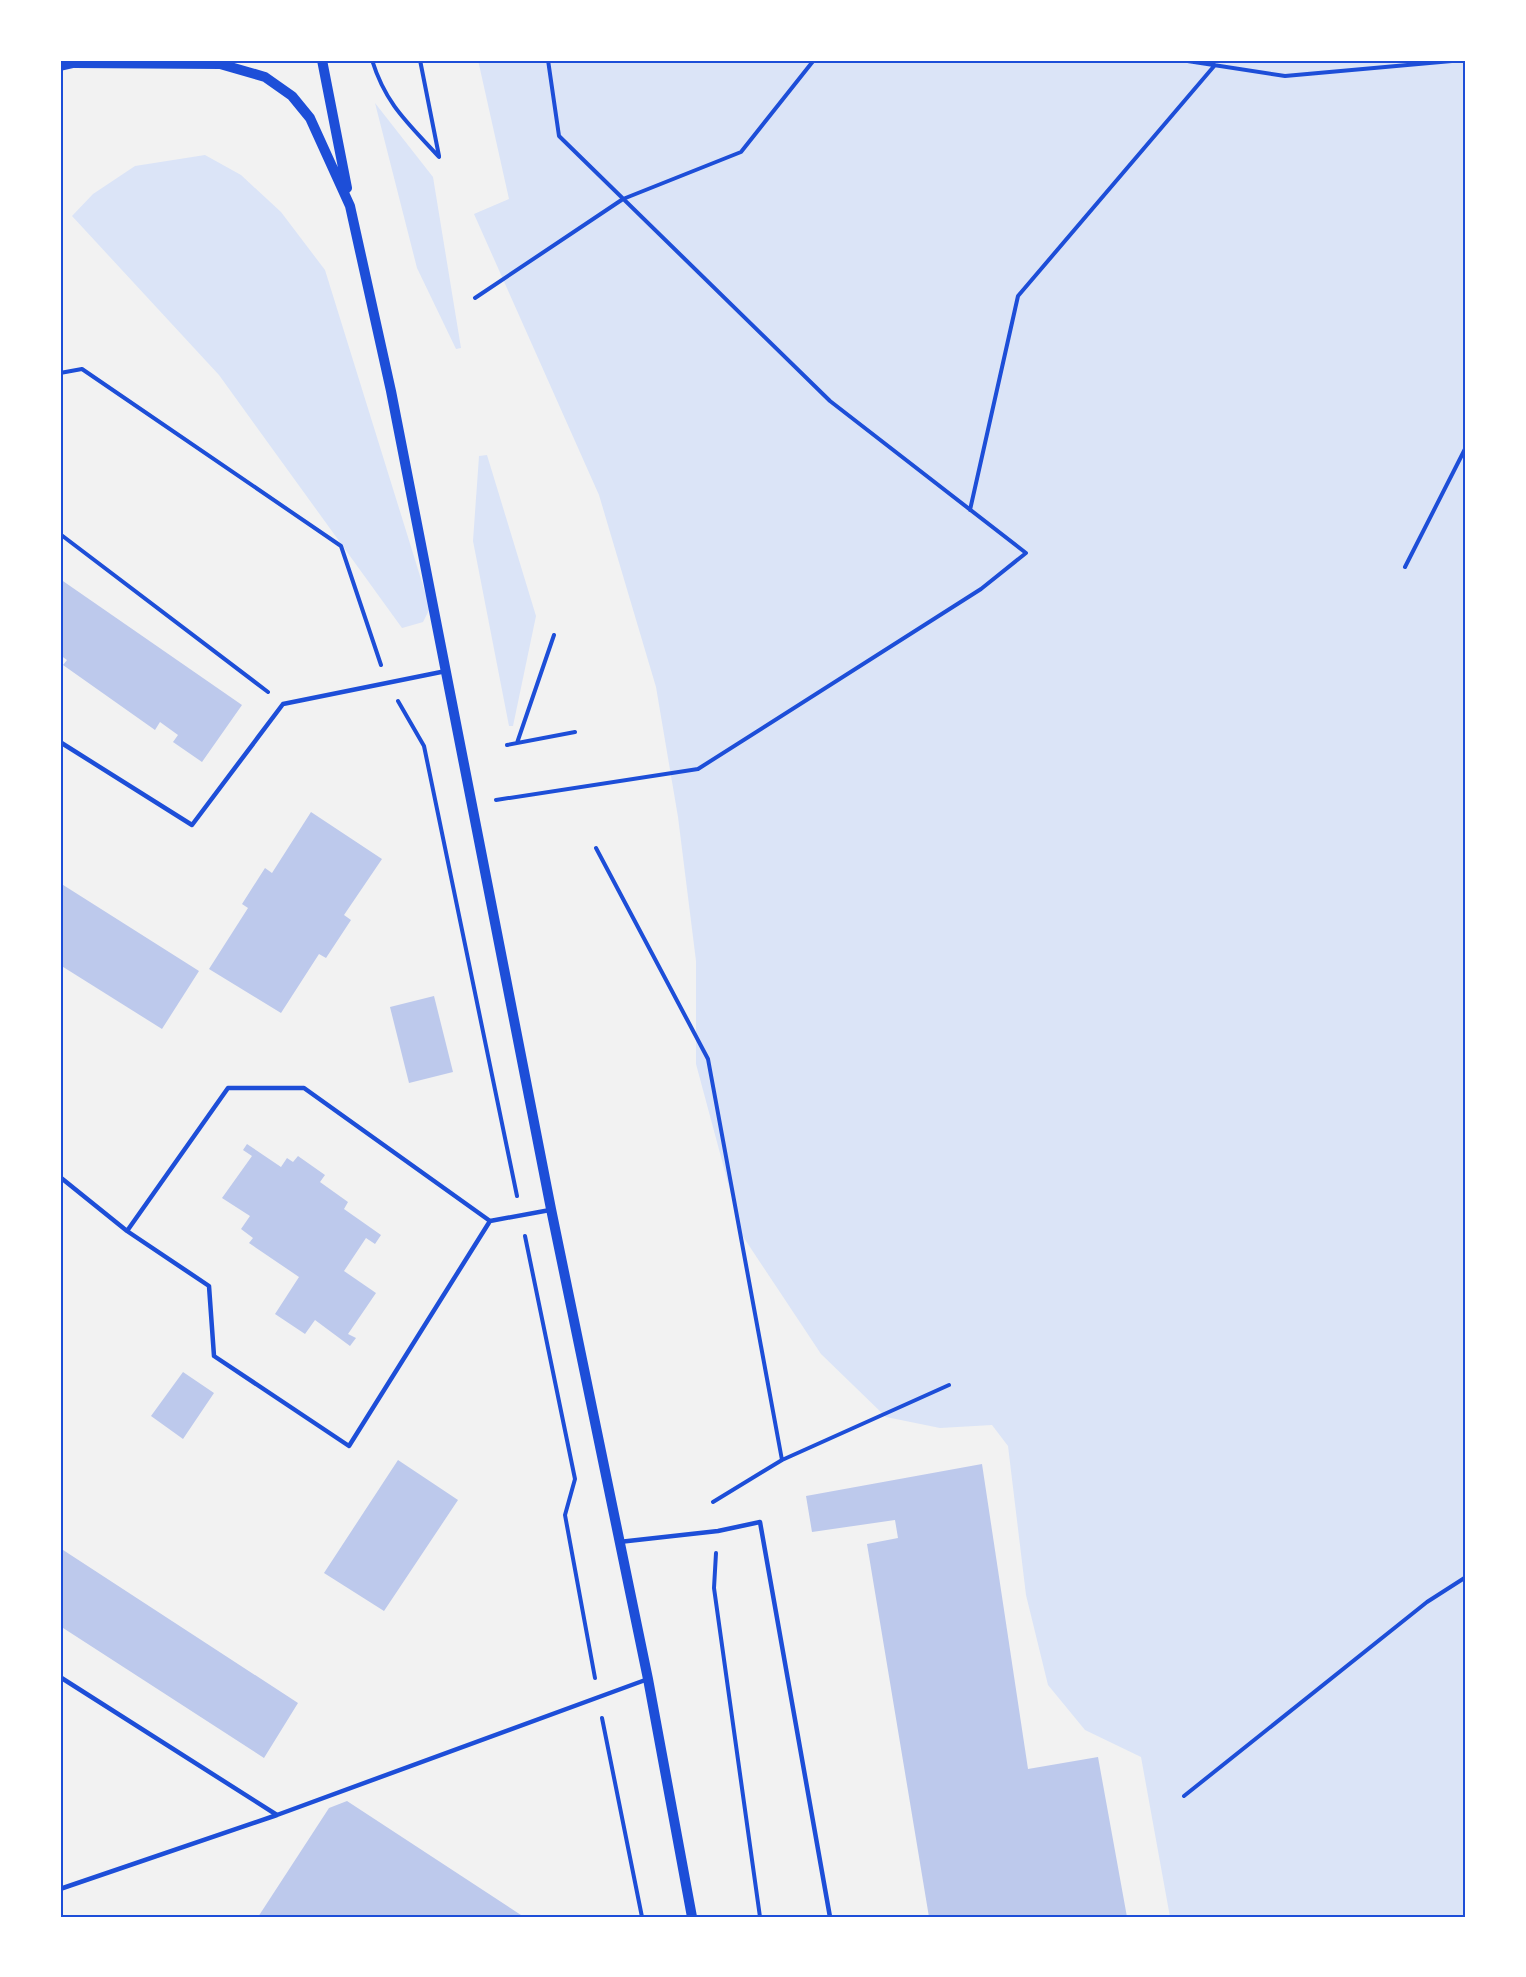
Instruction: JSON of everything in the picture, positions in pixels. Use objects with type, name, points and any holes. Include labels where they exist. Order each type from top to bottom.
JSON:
[{"type":"main road","points":[[60,65],[79,62]]},
{"type":"street","points":[[322,60],[350,206],[391,391],[551,1209],[648,1679],[692,1917]]},
{"type":"street","points":[[79,62],[220,64],[265,77],[292,96],[310,118],[350,206]]},
{"type":"lane","points":[[60,742],[192,825],[283,704],[446,671]]},
{"type":"lane","points":[[127,1231],[228,1088],[304,1088],[490,1221],[551,1209]]},
{"type":"lane","points":[[60,1177],[127,1231],[209,1286],[214,1356],[349,1446],[490,1221]]},
{"type":"lane","points":[[619,1542],[718,1531],[760,1522],[830,1917]]},
{"type":"lane","points":[[60,1677],[277,1815]]},
{"type":"lane","points":[[60,1889],[277,1815],[648,1679]]},
{"type":"path","points":[[372,60],[380,85],[393,108],[439,157],[420,60]]},
{"type":"path","points":[[471,803],[698,769],[981,589],[1026,553],[830,401],[559,136],[548,60]]},
{"type":"path","points":[[475,297],[623,199],[741,152],[814,60]]},
{"type":"path","points":[[1181,60],[1285,76],[1463,60]]},
{"type":"path","points":[[970,510],[1018,296],[1215,65]]},
{"type":"path","points":[[60,373],[82,369],[341,546],[387,683],[424,746],[575,1479],[565,1515],[598,1697],[642,1917]]},
{"type":"path","points":[[1405,567],[1466,447]]},
{"type":"path","points":[[60,534],[283,704]]},
{"type":"path","points":[[517,743],[554,635]]},
{"type":"path","points":[[507,745],[575,732]]},
{"type":"path","points":[[427,760],[435,758]]},
{"type":"path","points":[[596,848],[708,1059],[782,1460]]},
{"type":"path","points":[[713,1502],[782,1460],[950,1385]]},
{"type":"path","points":[[718,1531],[714,1588],[760,1917]]},
{"type":"path","points":[[1184,1796],[1427,1602],[1466,1576]]},
{"type":"shaded area","points":[[478,60],[1466,60],[1466,1917],[1170,1917],[1141,1757],[1085,1730],[1048,1685],[1026,1595],[1008,1446],[992,1425],[940,1428],[886,1417],[821,1354],[742,1235],[696,1064],[696,961],[678,817],[656,687],[599,495],[474,214],[509,199]]},
{"type":"shaded area","points":[[375,103],[433,177],[461,348],[456,349],[417,268]]},
{"type":"shaded area","points":[[205,155],[241,175],[281,212],[325,270],[430,608],[423,622],[402,628],[219,375],[72,216],[93,194],[135,166]]},
{"type":"shaded area","points":[[487,455],[536,616],[513,726],[509,726],[473,541],[479,456]]},
{"type":"building","points":[[60,579],[242,705],[202,762],[173,742],[178,735],[160,722],[155,730],[63,665],[67,660],[60,655]]},
{"type":"building","points":[[311,812],[382,859],[344,915],[351,920],[326,958],[319,954],[281,1013],[209,969],[248,908],[242,904],[265,868],[272,873]]},
{"type":"building","points":[[60,883],[199,971],[162,1029],[60,965]]},
{"type":"building","points":[[434,996],[453,1072],[409,1083],[390,1007]]},
{"type":"building","points":[[247,1144],[281,1167],[287,1158],[293,1162],[298,1156],[325,1175],[320,1182],[348,1202],[344,1209],[381,1235],[375,1244],[366,1238],[344,1271],[376,1293],[348,1334],[356,1338],[350,1346],[315,1320],[305,1334],[275,1314],[299,1277],[249,1243],[253,1238],[241,1229],[250,1216],[222,1198],[252,1156],[243,1150]]},
{"type":"building","points":[[183,1372],[214,1393],[183,1439],[151,1416]]},
{"type":"building","points":[[398,1460],[458,1500],[384,1611],[324,1573]]},
{"type":"building","points":[[982,1464],[1028,1769],[1098,1757],[1127,1917],[929,1917],[867,1544],[898,1538],[895,1520],[812,1532],[806,1496]]},
{"type":"building","points":[[60,1548],[298,1703],[264,1758],[60,1626]]},
{"type":"building","points":[[347,1801],[524,1917],[258,1917],[329,1808]]}]
